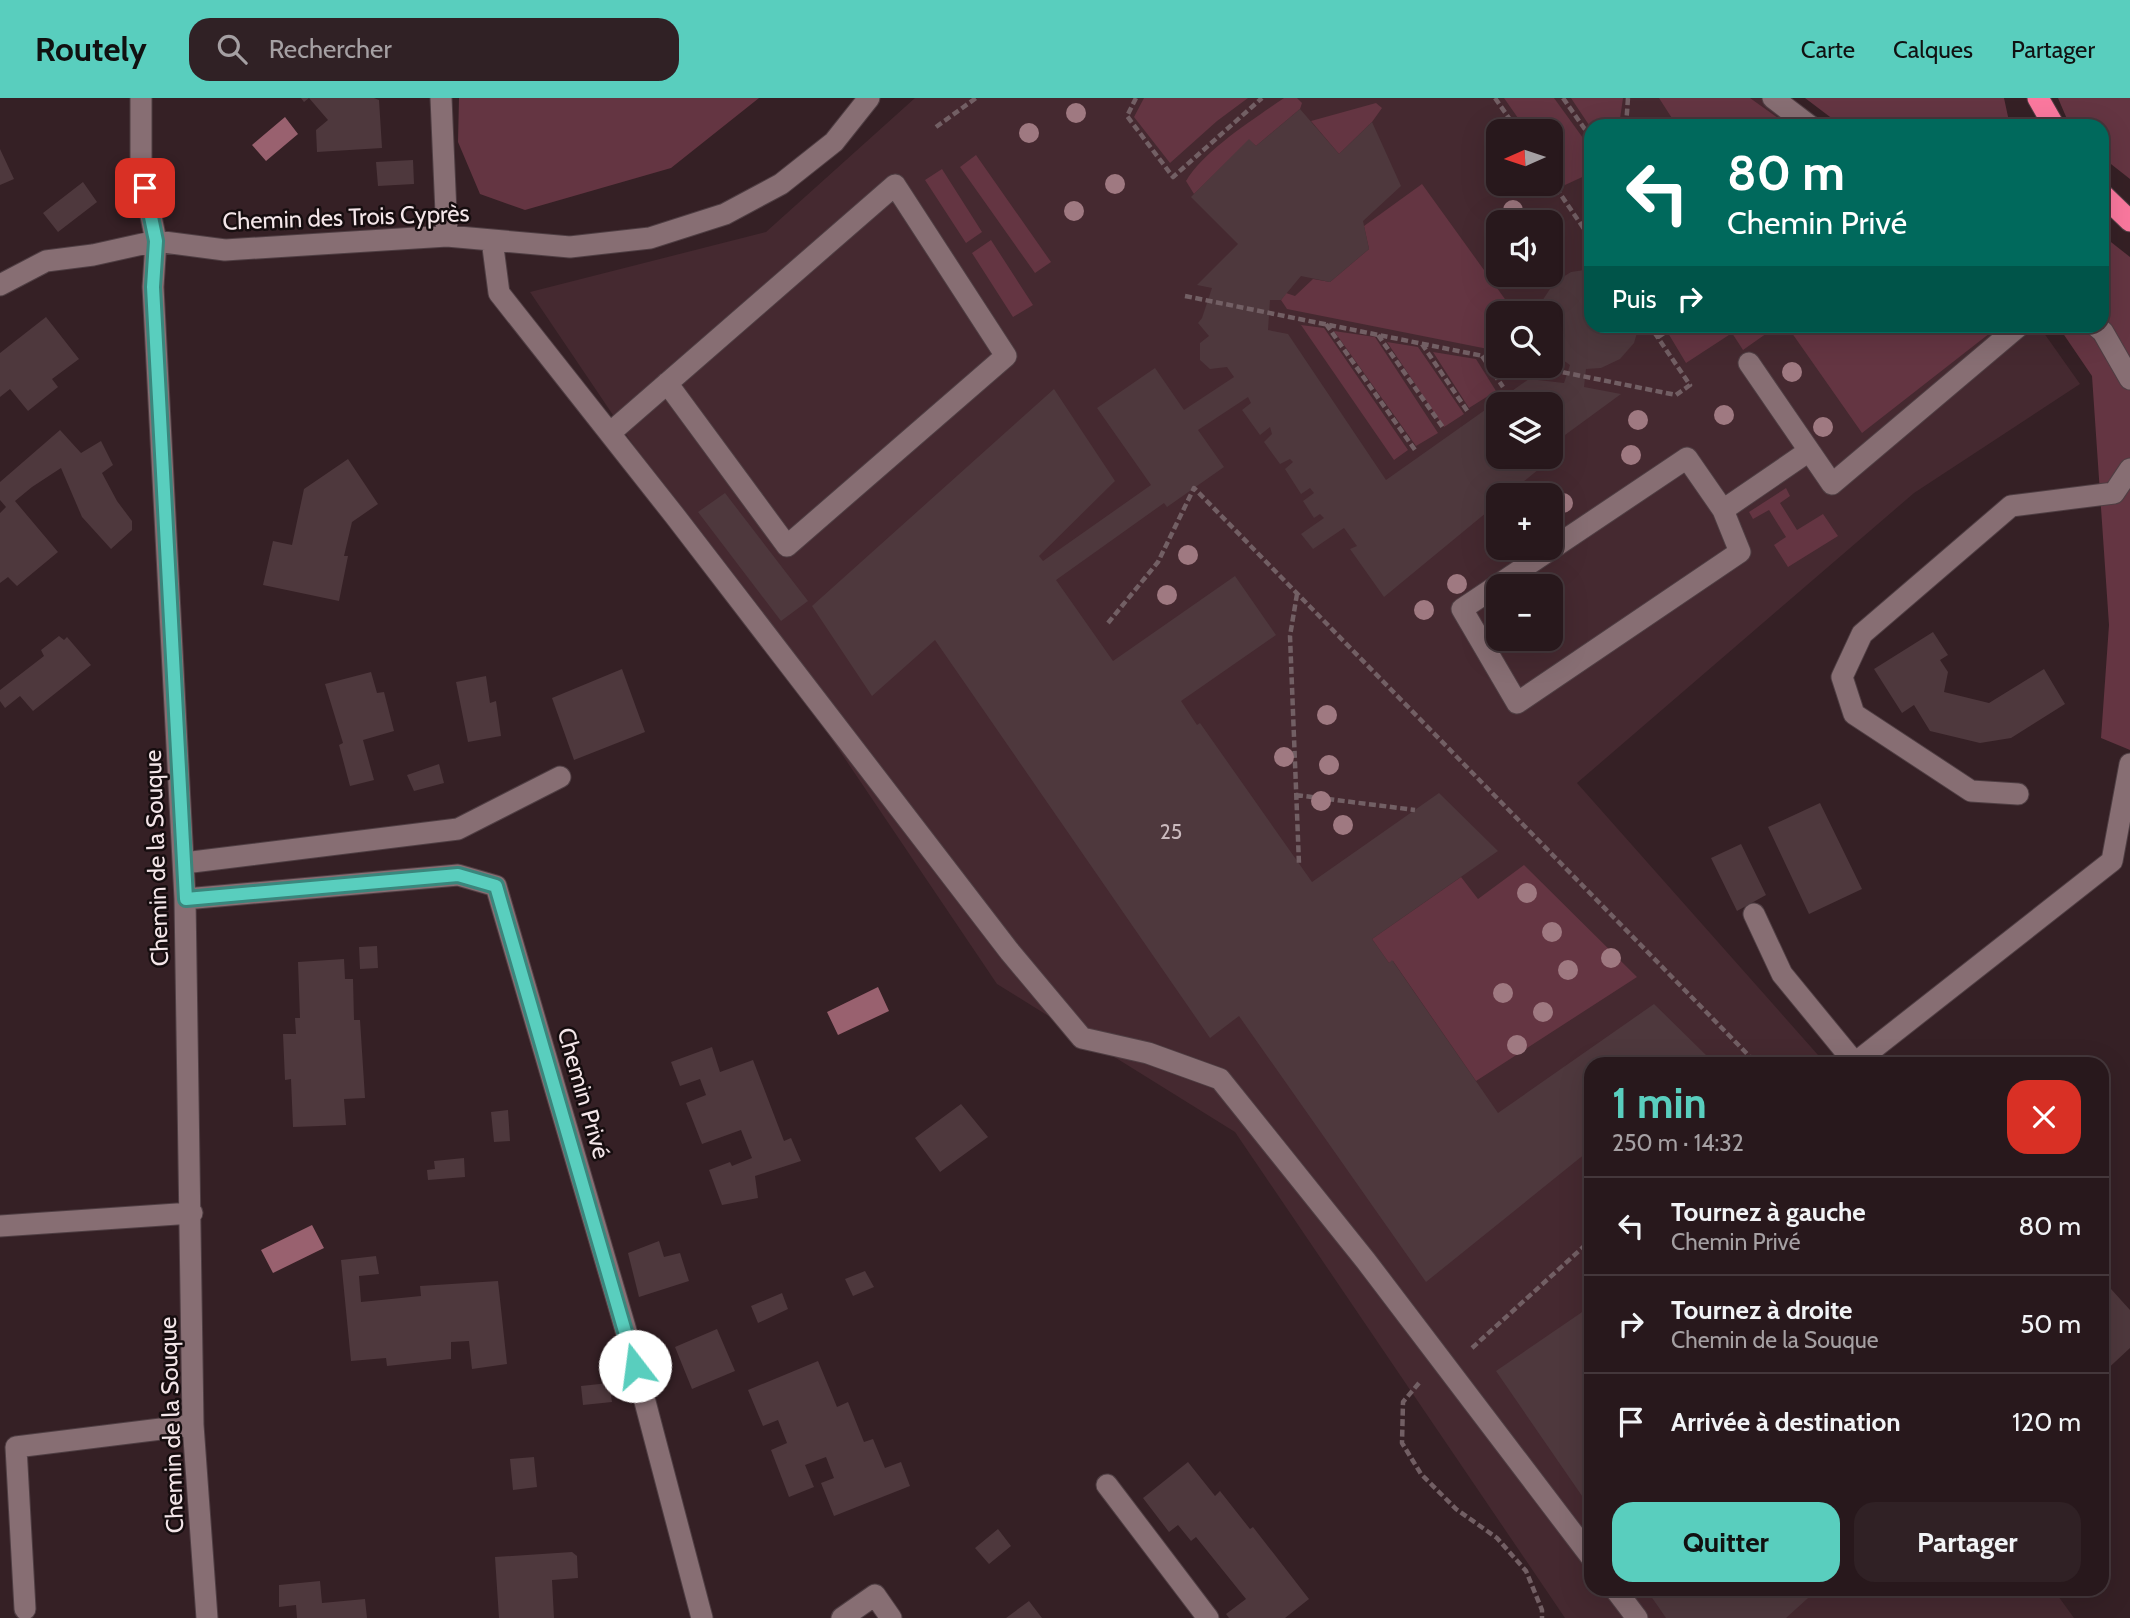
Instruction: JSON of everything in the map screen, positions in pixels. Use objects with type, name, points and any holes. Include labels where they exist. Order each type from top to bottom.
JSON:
[{"type":"highway","points":[[2038,98],[2050,119]]},
{"type":"highway","points":[[2109,201],[2130,221]]},
{"type":"street","name":"Chemin de la Souque","points":[[141,98],[141,167],[156,241],[153,287],[186,899],[193,1424],[207,1618]]},
{"type":"street","points":[[442,98],[447,236]]},
{"type":"street","name":"Chemin des Trois Cyprès","points":[[0,285],[46,261],[93,255],[156,241],[225,250],[447,236],[570,247],[650,238],[725,214],[781,184],[834,142],[869,98]]},
{"type":"street","points":[[1773,98],[1801,119]]},
{"type":"street","points":[[610,433],[667,383],[895,185],[1006,356],[787,546],[667,383]]},
{"type":"street","points":[[492,240],[499,293],[1010,952],[1082,1038],[1148,1053],[1220,1079],[1366,1261],[1584,1548]]},
{"type":"street","points":[[1749,363],[1832,485],[2011,333]]},
{"type":"street","points":[[2104,333],[2130,379]]},
{"type":"street","points":[[1723,510],[1810,451]]},
{"type":"street","points":[[1686,458],[1723,510],[1740,552],[1517,703],[1462,609],[1686,458]]},
{"type":"street","points":[[2018,794],[1971,791],[1866,722],[1854,714],[1842,677],[1862,634],[2011,506],[2115,493],[2130,469]]},
{"type":"street","points":[[1863,1057],[2112,861],[2130,764]]},
{"type":"street","points":[[184,863],[458,829],[560,777]]},
{"type":"street","name":"Chemin Privé","points":[[186,899],[458,875],[496,886],[629,1341],[702,1618]]},
{"type":"street","points":[[1754,914],[1782,974],[1850,1057]]},
{"type":"street","points":[[0,1226],[192,1213]]},
{"type":"street","points":[[25,1609],[8,1447],[193,1424]]},
{"type":"street","points":[[1107,1485],[1208,1618]]},
{"type":"street","points":[[842,1618],[875,1595],[891,1618]]},
{"type":"street","points":[[1620,1596],[1637,1618]]},
{"type":"path","points":[[936,127],[976,98]]},
{"type":"path","points":[[1136,98],[1127,116],[1172,177],[1262,98]]},
{"type":"path","points":[[1496,98],[1510,119]]},
{"type":"path","points":[[1563,98],[1584,128]]},
{"type":"path","points":[[1626,119],[1628,98]]},
{"type":"path","points":[[1562,196],[1584,229]]},
{"type":"path","points":[[1185,296],[1486,357]]},
{"type":"path","points":[[1325,324],[1415,450]]},
{"type":"path","points":[[1563,372],[1676,395],[1690,386],[1655,333]]},
{"type":"path","points":[[1658,337],[1664,333]]},
{"type":"path","points":[[1377,334],[1444,429]]},
{"type":"path","points":[[1421,343],[1468,412]]},
{"type":"path","points":[[1481,356],[1503,387]]},
{"type":"path","points":[[1108,622],[1158,562],[1194,488],[1750,1057]]},
{"type":"path","points":[[1297,593],[1290,636],[1299,864]]},
{"type":"path","points":[[1296,796],[1415,810]]},
{"type":"path","points":[[1542,1618],[1542,1610],[1526,1571],[1497,1538],[1456,1509],[1421,1474],[1402,1443],[1403,1402],[1584,1246]]},
{"type":"shaded area","points":[[459,98],[759,98],[671,168],[525,210],[480,194],[458,142]]},
{"type":"shaded area","points":[[915,98],[1761,98],[1787,119],[1584,119],[1584,333],[2044,333],[2080,384],[1914,493],[1577,783],[1820,1057],[1584,1057],[1584,1596],[2058,1596],[2074,1618],[1565,1618],[1235,1132],[997,984],[530,292],[766,232]]},
{"type":"shaded area","points":[[1144,98],[1248,98],[1217,121],[1170,163],[1134,117]]},
{"type":"shaded area","points":[[1284,98],[1297,98],[1302,103],[1300,109],[1256,146],[1249,140],[1194,194],[1186,181],[1204,158]]},
{"type":"shaded area","points":[[1504,98],[1554,98],[1584,139],[1584,176],[1565,185],[1563,119],[1519,119]]},
{"type":"shaded area","points":[[1571,98],[1623,98],[1620,119],[1585,119]]},
{"type":"shaded area","points":[[1659,98],[1750,98],[1779,119],[1672,119]]},
{"type":"shaded area","points":[[1805,98],[2004,98],[2008,119],[1833,119]]},
{"type":"shaded area","points":[[2058,98],[2130,98],[2130,179],[2109,162],[2109,119],[2067,119]]},
{"type":"shaded area","points":[[1376,103],[1382,108],[1372,122],[1339,154],[1311,121]]},
{"type":"shaded area","points":[[285,117],[298,134],[266,161],[252,145]]},
{"type":"shaded area","points":[[976,155],[1051,262],[1035,273],[960,167]]},
{"type":"shaded area","points":[[942,169],[982,232],[966,243],[925,180]]},
{"type":"shaded area","points":[[1422,184],[1486,273],[1486,287],[1496,287],[1506,301],[1486,301],[1486,349],[1287,309],[1281,300],[1286,293],[1295,296],[1313,279],[1330,282],[1369,249],[1364,226]]},
{"type":"shaded area","points":[[991,240],[1033,305],[1013,317],[972,253]]},
{"type":"shaded area","points":[[2109,240],[2130,257],[2130,750],[2101,738],[2109,625],[2092,376],[2063,333],[2109,333]]},
{"type":"shaded area","points":[[1301,325],[1324,328],[1408,450],[1394,460]]},
{"type":"shaded area","points":[[1334,331],[1375,337],[1438,433],[1416,446]]},
{"type":"shaded area","points":[[1668,333],[1732,333],[1686,363]]},
{"type":"shaded area","points":[[1732,333],[1767,333],[1743,350]]},
{"type":"shaded area","points":[[1792,333],[1990,333],[1862,433]]},
{"type":"shaded area","points":[[1387,342],[1418,347],[1464,414],[1444,427]]},
{"type":"shaded area","points":[[1433,352],[1476,359],[1496,391],[1486,392],[1486,397],[1469,408]]},
{"type":"shaded area","points":[[1786,488],[1790,496],[1780,503],[1797,530],[1823,514],[1838,536],[1788,567],[1774,545],[1786,537],[1769,510],[1753,519],[1749,512]]},
{"type":"shaded area","points":[[1524,865],[1637,977],[1476,1081],[1393,961],[1389,963],[1372,939],[1461,877],[1478,899]]},
{"type":"shaded area","points":[[878,987],[889,1011],[838,1035],[827,1012]]},
{"type":"shaded area","points":[[312,1225],[324,1248],[273,1273],[261,1250]]},
{"type":"building","points":[[309,98],[379,100],[382,148],[317,152],[316,130],[328,120]]},
{"type":"building","points":[[1300,109],[1339,154],[1372,122],[1401,186],[1363,221],[1369,249],[1330,282],[1301,276],[1281,300],[1270,300],[1268,330],[1288,334],[1386,480],[1486,409],[1486,469],[1539,469],[1522,483],[1486,483],[1486,513],[1384,597],[1350,549],[1357,546],[1344,528],[1313,549],[1301,534],[1324,518],[1320,514],[1314,518],[1303,501],[1314,493],[1310,488],[1301,494],[1285,469],[1293,462],[1290,459],[1280,464],[1264,442],[1272,434],[1270,427],[1260,435],[1242,410],[1251,403],[1248,397],[1198,430],[1224,467],[1167,507],[1164,503],[1056,580],[1113,661],[1235,576],[1276,635],[1181,701],[1197,725],[1200,723],[1312,882],[1439,793],[1498,851],[1372,939],[1389,963],[1392,960],[1498,1113],[1654,1004],[1706,1055],[1584,1057],[1584,1155],[1426,1282],[1239,1016],[1210,1038],[935,640],[872,696],[812,606],[1054,389],[1115,481],[1039,556],[1043,561],[1151,485],[1097,408],[1155,368],[1184,410],[1234,377],[1227,367],[1210,369],[1200,360],[1200,343],[1209,336],[1198,323],[1212,288],[1197,285],[1238,244],[1191,197],[1249,139],[1256,146]]},
{"type":"building","points":[[0,149],[14,179],[0,185]]},
{"type":"building","points":[[413,160],[414,184],[378,186],[376,162]]},
{"type":"building","points":[[83,182],[97,202],[58,232],[43,213]]},
{"type":"building","points":[[1584,270],[1584,333],[1637,333],[1634,343],[1620,359],[1601,368],[1586,369],[1584,387],[1621,394],[1563,436],[1563,392],[1511,392],[1529,379],[1564,383],[1570,365],[1563,360],[1563,301],[1542,301],[1552,287],[1563,287],[1563,277],[1571,272]]},
{"type":"building","points":[[46,317],[79,359],[52,379],[58,387],[28,411],[10,389],[0,397],[0,353]]},
{"type":"building","points":[[60,430],[81,453],[101,441],[113,465],[102,473],[117,501],[132,521],[132,530],[111,549],[82,517],[61,468],[15,501],[58,552],[17,586],[8,577],[0,583],[0,513],[6,507],[0,500],[0,482]]},
{"type":"building","points":[[348,459],[378,504],[352,522],[344,556],[348,556],[339,601],[263,585],[273,541],[292,545],[304,489]]},
{"type":"building","points":[[725,493],[808,601],[781,621],[698,512]]},
{"type":"building","points":[[1933,632],[1948,655],[1940,660],[1948,672],[1944,692],[1989,703],[2044,669],[2065,704],[2011,738],[1980,743],[1930,731],[1914,705],[1902,713],[1874,669]]},
{"type":"building","points":[[59,636],[64,640],[67,637],[91,665],[33,711],[20,696],[5,708],[0,701],[0,690],[44,656],[41,650]]},
{"type":"building","points":[[622,669],[645,732],[574,760],[552,698]]},
{"type":"building","points":[[371,672],[377,693],[384,692],[394,731],[363,740],[374,780],[350,786],[339,745],[343,743],[325,684]]},
{"type":"building","points":[[486,676],[490,703],[496,701],[501,736],[468,742],[456,682]]},
{"type":"building","points":[[439,764],[444,783],[414,791],[407,775]]},
{"type":"building","points":[[1820,803],[1862,889],[1809,914],[1768,827]]},
{"type":"building","points":[[1741,844],[1766,895],[1737,911],[1711,858]]},
{"type":"building","points":[[377,946],[378,968],[360,969],[359,947]]},
{"type":"building","points":[[344,959],[345,979],[353,979],[354,1020],[360,1020],[365,1098],[344,1099],[346,1125],[293,1127],[291,1079],[285,1080],[283,1034],[296,1034],[295,1018],[300,1018],[298,962]]},
{"type":"building","points":[[712,1047],[720,1072],[753,1060],[784,1141],[791,1138],[801,1161],[755,1176],[758,1198],[722,1205],[709,1170],[730,1162],[732,1166],[752,1158],[741,1130],[702,1144],[686,1103],[706,1095],[700,1079],[680,1086],[671,1062]]},
{"type":"building","points":[[961,1104],[988,1137],[940,1172],[915,1138]]},
{"type":"building","points":[[508,1110],[510,1141],[494,1142],[491,1112]]},
{"type":"building","points":[[464,1158],[465,1177],[428,1180],[427,1170],[435,1169],[434,1161]]},
{"type":"building","points":[[659,1241],[664,1257],[680,1253],[689,1281],[639,1297],[628,1253]]},
{"type":"building","points":[[376,1256],[379,1274],[359,1276],[361,1302],[421,1296],[420,1286],[498,1281],[507,1364],[472,1369],[469,1341],[451,1342],[451,1359],[387,1366],[386,1358],[351,1361],[341,1260]]},
{"type":"building","points":[[865,1271],[874,1287],[853,1296],[845,1279]]},
{"type":"building","points":[[2109,1287],[2130,1310],[2130,1348],[2109,1368]]},
{"type":"building","points":[[782,1293],[788,1309],[758,1323],[751,1306]]},
{"type":"building","points":[[1584,1311],[1584,1499],[1496,1371]]},
{"type":"building","points":[[717,1329],[735,1371],[692,1389],[675,1347]]},
{"type":"building","points":[[818,1361],[837,1407],[848,1402],[864,1442],[873,1439],[885,1468],[901,1462],[910,1486],[834,1516],[821,1483],[834,1478],[826,1457],[805,1465],[814,1487],[789,1497],[771,1450],[787,1443],[778,1420],[763,1426],[748,1390]]},
{"type":"building","points":[[609,1383],[612,1402],[583,1405],[581,1386]]},
{"type":"building","points":[[534,1457],[537,1487],[513,1490],[510,1459]]},
{"type":"building","points":[[1188,1462],[1215,1496],[1220,1491],[1250,1529],[1253,1527],[1309,1599],[1285,1618],[1229,1618],[1226,1614],[1246,1599],[1196,1537],[1191,1541],[1178,1525],[1169,1532],[1143,1498]]},
{"type":"building","points":[[998,1529],[1011,1546],[989,1564],[975,1548]]},
{"type":"building","points":[[572,1552],[577,1556],[578,1578],[552,1580],[554,1618],[499,1618],[495,1557]]},
{"type":"building","points":[[320,1581],[322,1603],[365,1599],[367,1618],[297,1618],[296,1605],[279,1607],[279,1585]]},
{"type":"building","points":[[1651,1596],[1810,1596],[1786,1618],[1666,1618]]},
{"type":"building","points":[[1029,1601],[1042,1618],[1006,1618]]},
{"type":"route","points":[[145,188],[156,241],[153,287],[186,899],[458,875],[496,886],[635,1366]]}]
